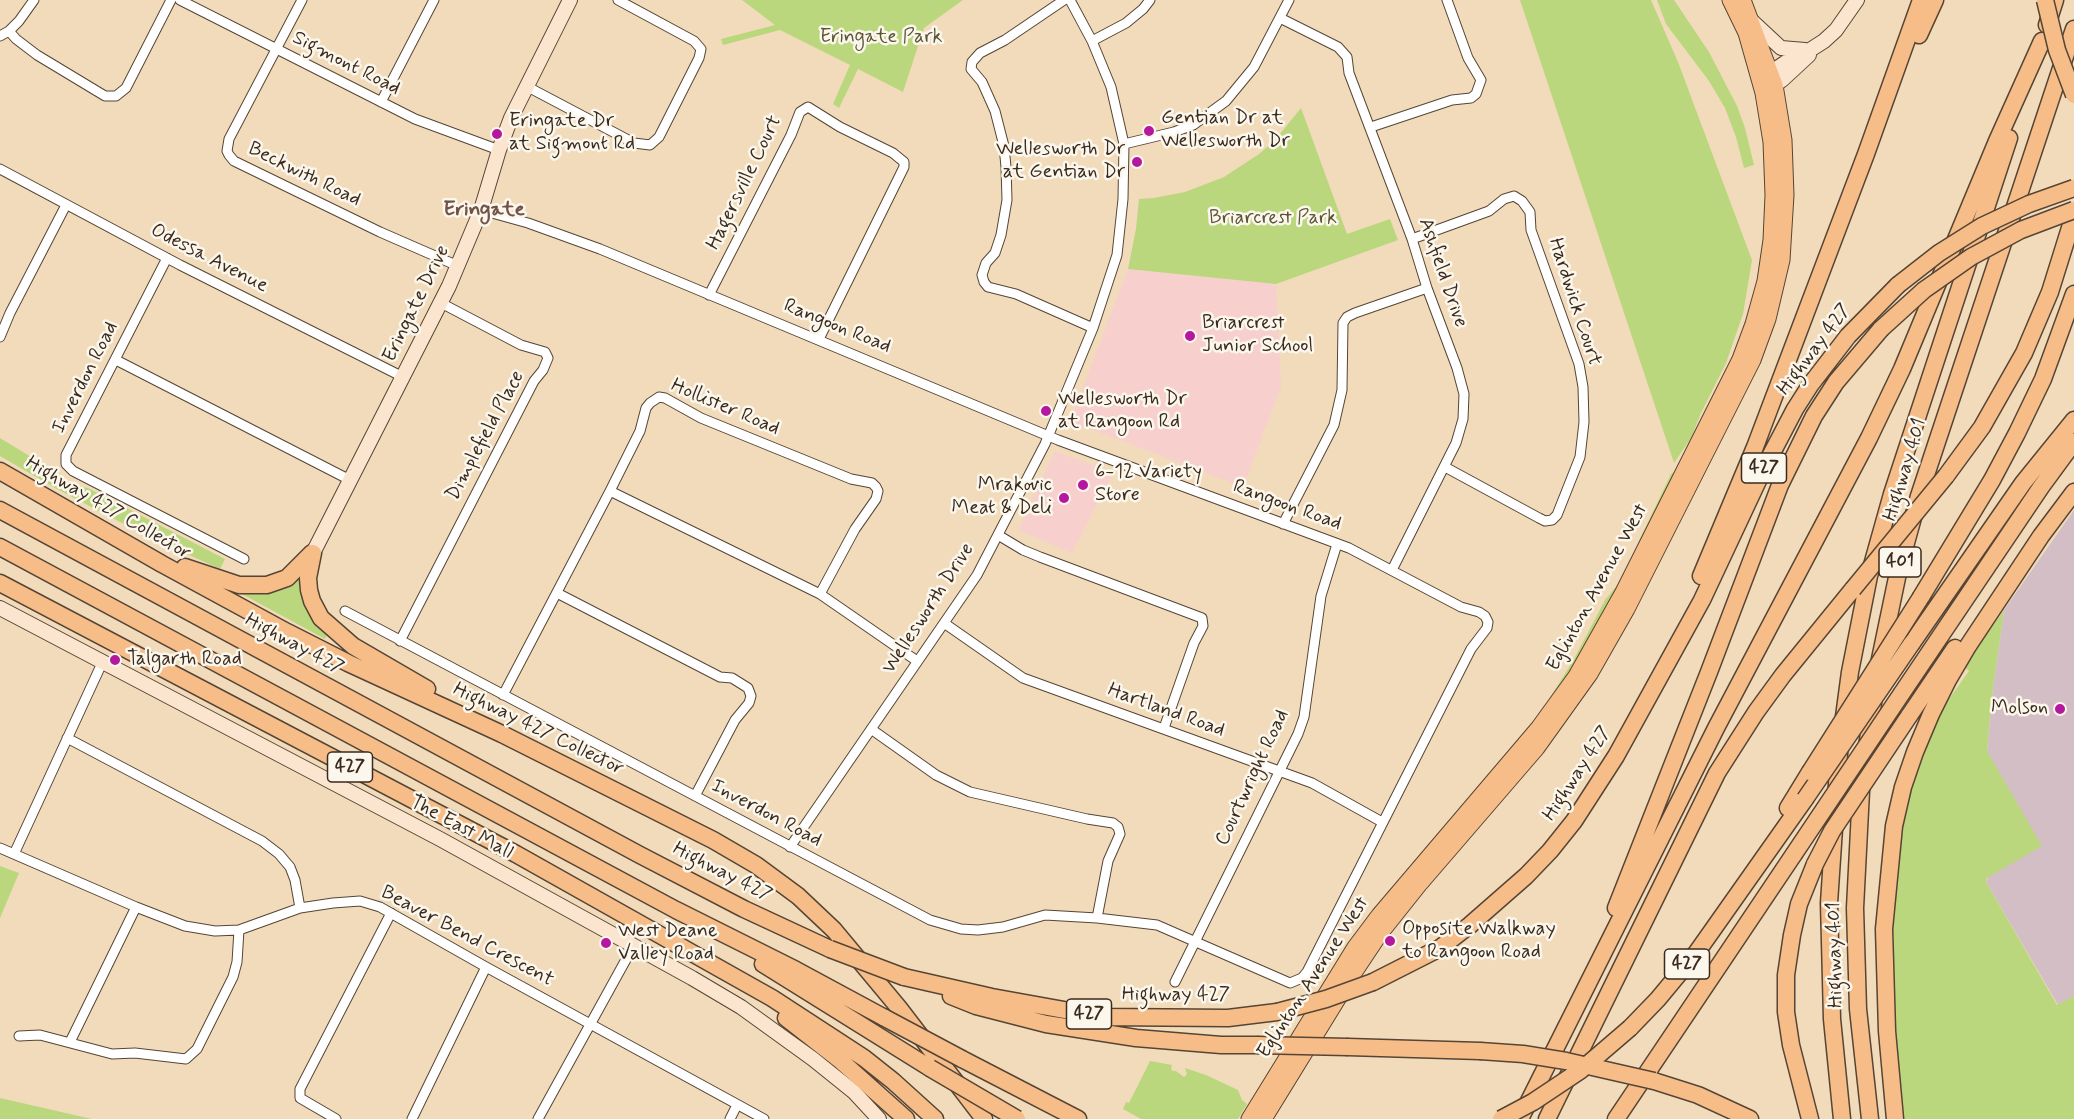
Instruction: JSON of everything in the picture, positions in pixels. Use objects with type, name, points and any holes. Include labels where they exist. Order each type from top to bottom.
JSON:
[{"type":"highway","points":[[1662,672],[1755,447],[1866,154],[1921,0]]},
{"type":"highway","points":[[1866,154],[1935,0]]},
{"type":"highway","points":[[2045,0],[2057,50],[2074,94]]},
{"type":"highway","name":"401","points":[[2042,41],[2055,0]]},
{"type":"highway","name":"Highway 401","points":[[1870,1119],[1858,1009],[1855,908],[1861,791],[1878,670],[1899,568],[1919,496],[2074,29]]},
{"type":"highway","points":[[1520,1119],[1716,728],[1869,438],[1902,369],[1997,141],[2042,41]]},
{"type":"highway","name":"Highway 401","points":[[1842,1119],[1832,1019],[1829,903],[1839,754],[1854,652],[1869,576],[1892,494],[2042,41]]},
{"type":"highway","name":"Highway 427","points":[[0,510],[640,855],[744,909],[830,949],[904,977],[992,997],[1103,1017],[1228,1018],[1277,1012],[1326,999],[1373,982],[1440,948],[1500,900],[1550,851],[1598,787],[1632,728],[1702,600],[1763,470],[1800,400],[1816,376],[1848,336],[1898,285],[1939,253],[1983,226],[2029,204],[2074,188]]},
{"type":"highway","points":[[1566,1025],[1619,900],[1780,485],[1814,416],[1836,382],[1881,328],[1924,290],[1971,257],[2021,230],[2074,210]]},
{"type":"highway","points":[[1547,1119],[1717,773],[1783,675],[1946,476],[1982,427],[2024,353],[2050,292],[2074,215]]},
{"type":"highway","points":[[1738,895],[1810,772],[1921,597],[2017,433],[2043,379],[2074,294]]},
{"type":"highway","name":"427","points":[[1501,1119],[1560,1085],[1602,1053],[1630,1028],[1685,968],[1805,799],[2023,483],[2074,420]]},
{"type":"highway","points":[[1616,1119],[2041,487],[2074,442]]},
{"type":"highway","name":"Highway 427 Collector","points":[[0,471],[287,632],[348,663],[502,734],[725,846],[756,865],[786,885],[823,919],[867,969],[984,1119]]},
{"type":"highway","points":[[1810,1119],[1791,1045],[1786,1012],[1786,975],[1799,904],[1815,864],[1832,831],[2032,534],[2074,478]]},
{"type":"highway","points":[[1895,1119],[1887,1031],[1884,929],[1894,826],[1900,797],[1915,752],[1948,680],[2035,545],[2074,492]]},
{"type":"highway","points":[[95,526],[173,562],[239,585],[278,583],[289,576],[313,553]]},
{"type":"highway","name":"427","points":[[0,547],[676,910],[796,970],[1077,1119]]},
{"type":"highway","points":[[313,553],[308,578],[309,590],[321,618],[353,646],[502,734]]},
{"type":"highway","name":"427","points":[[0,584],[516,854],[697,955],[772,998],[844,1044],[879,1069],[935,1119]]},
{"type":"highway","points":[[676,910],[930,1068],[1017,1119]]},
{"type":"highway","points":[[697,955],[817,1042],[906,1119]]},
{"type":"highway","points":[[904,977],[976,1006],[1046,1024],[1136,1038],[1221,1045],[1480,1051],[1523,1054],[1566,1061],[1654,1081],[1698,1095],[1750,1119]]},
{"type":"main road","name":"Eringate Drive","points":[[313,553],[441,303],[481,210],[499,150],[526,86],[570,0]]},
{"type":"main road","name":"Eglinton Avenue West","points":[[1249,1119],[1355,947],[1379,915],[1539,727],[1576,676],[1622,594],[1725,392],[1753,324],[1765,281],[1771,240],[1773,195],[1767,83],[1730,0]]},
{"type":"main road","name":"Eglinton Avenue West","points":[[1264,1119],[1380,934],[1419,885],[1537,748],[1590,674],[1627,609],[1754,360],[1768,319],[1782,260],[1786,195],[1784,140],[1752,21],[1743,0]]},
{"type":"main road","points":[[1767,83],[1801,52],[1810,50],[1836,30],[1857,0]]},
{"type":"main road","points":[[1752,21],[1777,46],[1787,50],[1810,50]]},
{"type":"main road","name":"The East Mall","points":[[0,608],[440,838],[741,1007],[854,1092],[879,1119]]},
{"type":"street","points":[[0,36],[9,31],[34,0]]},
{"type":"street","points":[[9,31],[37,55],[105,96],[116,96],[126,88],[171,0]]},
{"type":"street","name":"Sigmont Road","points":[[180,0],[434,128],[499,150]]},
{"type":"street","name":"Beckwith Road","points":[[302,0],[229,139],[227,151],[231,158],[380,232],[458,266]]},
{"type":"street","points":[[381,102],[434,0]]},
{"type":"street","points":[[526,86],[634,143],[650,145],[659,136],[699,58],[701,49],[694,41],[618,0]]},
{"type":"street","points":[[1064,0],[1005,40],[980,53],[972,62],[971,69],[982,82],[1000,127],[1007,182],[1006,208],[1001,234],[982,275],[988,287],[1016,294],[1093,328]]},
{"type":"street","name":"Wellesworth Drive","points":[[790,847],[977,575],[1048,436],[1093,328],[1117,255],[1123,199],[1124,144],[1112,87],[1070,0]]},
{"type":"street","points":[[1092,42],[1126,23],[1150,0]]},
{"type":"street","points":[[1124,144],[1193,125],[1226,101],[1254,67],[1289,0]]},
{"type":"street","points":[[1371,128],[1450,101],[1471,98],[1476,94],[1481,81],[1468,58],[1447,0]]},
{"type":"street","name":"Ashfield Drive","points":[[1280,18],[1343,51],[1347,57],[1349,73],[1412,239],[1464,394],[1461,430],[1445,467],[1392,570]]},
{"type":"street","name":"Hagersville Court","points":[[710,295],[792,135],[800,112],[808,107],[840,127],[893,153],[904,162],[819,339]]},
{"type":"street","name":"Odessa Avenue","points":[[0,169],[167,258],[403,377]]},
{"type":"street","name":"Hardwick Court","points":[[1412,239],[1489,211],[1504,199],[1514,196],[1522,201],[1530,212],[1531,230],[1579,364],[1583,387],[1584,422],[1580,457],[1557,515],[1552,520],[1545,521],[1445,467]]},
{"type":"street","points":[[0,337],[66,205]]},
{"type":"street","name":"Rangoon Road","points":[[481,210],[570,238],[819,339],[1048,436],[1337,544],[1461,607],[1485,616],[1488,622],[1487,628],[1472,649],[1302,978],[1290,983],[1282,981],[1195,941]]},
{"type":"street","name":"Inverdon Road","points":[[167,258],[66,455],[66,464],[73,471],[244,559]]},
{"type":"street","points":[[1283,524],[1334,425],[1342,390],[1343,323],[1347,317],[1355,313],[1427,288]]},
{"type":"street","name":"Dimplefield Place","points":[[400,641],[548,358],[545,352],[521,345],[441,303]]},
{"type":"street","points":[[116,360],[350,480]]},
{"type":"street","name":"Hollister Road","points":[[503,695],[640,431],[646,408],[659,397],[701,418],[851,479],[872,483],[878,490],[876,499],[855,529],[820,594]]},
{"type":"street","points":[[610,491],[820,594],[917,661]]},
{"type":"street","points":[[998,535],[1040,557],[1202,618],[1203,626],[1194,643],[1164,728]]},
{"type":"street","name":"Courtwright Road","points":[[1175,982],[1298,734],[1304,717],[1321,596],[1337,544]]},
{"type":"street","points":[[557,593],[720,677],[732,678],[748,688],[752,696],[749,703],[735,720],[694,796]]},
{"type":"street","name":"Inverdon Road","points":[[345,611],[914,913],[944,926],[978,930],[1003,927],[1045,915],[1097,918],[1157,925],[1195,941]]},
{"type":"street","name":"Hartland Road","points":[[944,623],[1023,678],[1312,783],[1382,822]]},
{"type":"street","points":[[14,854],[103,661]]},
{"type":"street","points":[[871,729],[936,775],[970,792],[1113,823],[1118,827],[1119,834],[1108,861],[1097,918]]},
{"type":"street","points":[[67,738],[262,841],[279,854],[290,867],[300,908]]},
{"type":"street","name":"Beaver Bend Crescent","points":[[0,848],[136,907],[185,926],[214,931],[239,930],[300,908],[360,901],[380,907],[764,1119]]},
{"type":"street","points":[[70,1042],[136,907]]},
{"type":"street","points":[[336,1119],[300,1098],[300,1089],[391,913]]},
{"type":"street","points":[[19,1036],[40,1035],[112,1054],[135,1053],[181,1060],[189,1058],[197,1050],[233,977],[237,962],[239,930]]},
{"type":"street","points":[[537,1119],[634,945]]},
{"type":"street","points":[[412,1119],[486,967]]},
{"type":"street","points":[[730,1119],[737,1105]]},
{"type":"shaded area","name":"Briarcrest Junior School","points":[[1128,269],[1276,284],[1281,387],[1243,487],[1070,421]]},
{"type":"shaded area","points":[[1055,451],[1113,473],[1072,553],[1018,530]]},
{"type":"shaded area","points":[[2074,510],[2074,996],[2058,1005],[1986,882],[2021,810],[1987,752],[1991,703],[2004,610]]},
{"type":"green space","name":"Eringate Park","points":[[742,0],[963,0],[924,28],[903,92],[858,69],[839,108],[833,104],[850,65],[780,30],[723,45],[721,39],[775,25]]},
{"type":"green space","points":[[1520,0],[1651,0],[1678,62],[1752,260],[1743,314],[1726,363],[1691,438],[1674,463]]},
{"type":"green space","points":[[1657,0],[1674,0],[1709,52],[1737,106],[1754,165],[1744,168],[1725,108],[1709,81],[1666,24]]},
{"type":"green space","name":"Briarcrest Park","points":[[1301,108],[1347,234],[1390,219],[1398,240],[1276,284],[1128,269],[1139,199],[1185,192],[1224,177],[1259,154],[1275,140]]},
{"type":"green space","points":[[0,438],[46,466],[59,481],[88,488],[225,559],[220,569],[143,534],[0,456]]},
{"type":"green space","points":[[1680,468],[1594,639],[1538,717],[1574,659],[1605,600],[1623,578],[1671,474]]},
{"type":"green space","points":[[298,575],[305,578],[328,633],[325,639],[229,587]]},
{"type":"green space","points":[[2004,610],[1987,751],[2042,846],[1987,878],[1986,882],[2057,1005],[2074,996],[2074,1119],[1902,1119],[1894,1060],[1889,915],[1902,821],[1917,767],[1936,717],[1969,671],[1964,666]]},
{"type":"green space","points":[[0,866],[19,873],[0,918]]},
{"type":"green space","points":[[1150,1061],[1172,1065],[1173,1071],[1184,1077],[1187,1074],[1185,1068],[1206,1075],[1238,1090],[1242,1100],[1247,1104],[1238,1119],[1141,1119],[1123,1109],[1126,1102],[1129,1103]]},
{"type":"green space","points":[[0,1098],[92,1119],[0,1119]]},
{"type":"place","name":"Gentian Dr at Wellesworth Dr","points":[[1149,131]]},
{"type":"place","name":"Eringate Dr at Sigmont Rd","points":[[497,134]]},
{"type":"place","name":"Wellesworth Dr at Gentian Dr","points":[[1137,162]]},
{"type":"place","name":"Briarcrest Junior School","points":[[1190,336]]},
{"type":"place","name":"Wellesworth Dr at Rangoon Rd","points":[[1046,411]]},
{"type":"place","name":"6-12 Variety Store","points":[[1083,485]]},
{"type":"place","name":"Mrakovic Meat & Deli","points":[[1064,498]]},
{"type":"place","name":"Talgarth Road","points":[[115,660]]},
{"type":"place","name":"Molson","points":[[2060,709]]},
{"type":"place","name":"Opposite Walkway to Rangoon Road","points":[[1390,941]]},
{"type":"place","name":"West Deane Valley Road","points":[[606,943]]},
{"type":"district","name":"Eringate","points":[[484,211]]}]
